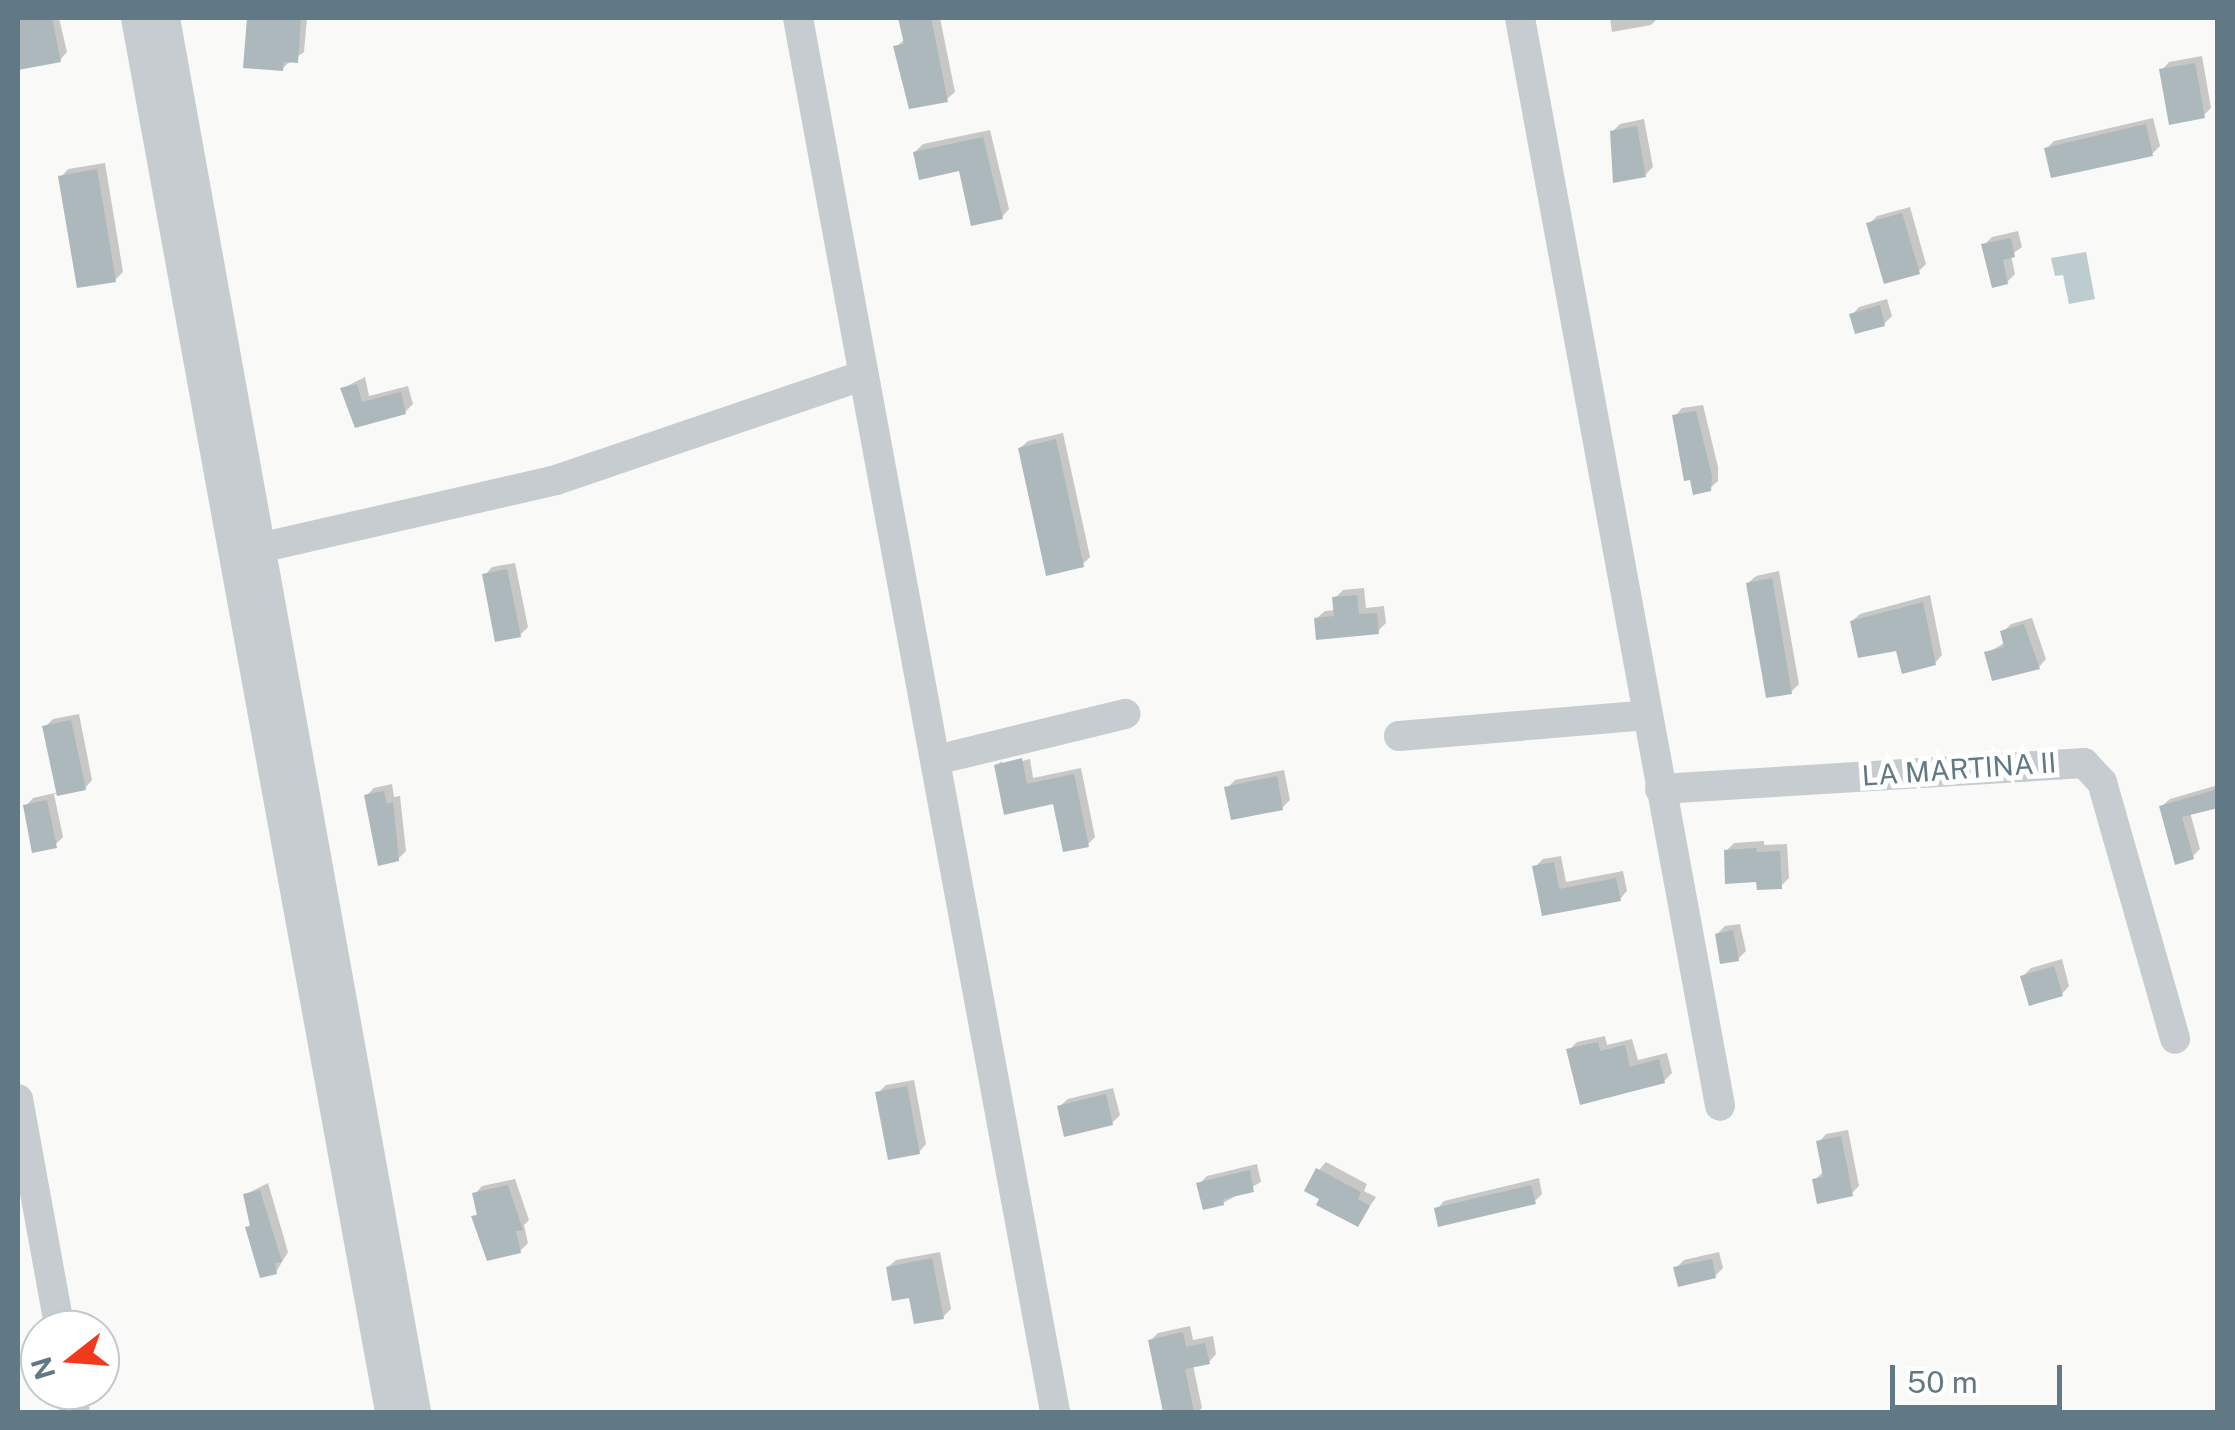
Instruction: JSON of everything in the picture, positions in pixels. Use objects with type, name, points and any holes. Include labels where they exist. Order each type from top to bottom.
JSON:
[{"type":"street","points":[[136,18],[416,1412]]},
{"type":"street","points":[[165,18],[246,551],[390,1412]]},
{"type":"street","points":[[798,18],[1055,1412]]},
{"type":"street","points":[[1520,18],[1720,1106]]},
{"type":"street","points":[[246,551],[556,480],[864,375]]},
{"type":"street","points":[[936,760],[1126,714]]},
{"type":"street","points":[[1398,736],[1646,715]]},
{"type":"street","name":"LA MARTINA II","points":[[1660,788],[2084,764],[2102,782],[2176,1039]]},
{"type":"street","points":[[18,1099],[56,1310]]},
{"type":"shaded area","points":[[2086,252],[2095,299],[2069,304],[2063,275],[2055,276],[2051,258]]},
{"type":"building","points":[[18,18],[52,18],[61,62],[18,70]]},
{"type":"building","points":[[247,18],[301,18],[298,63],[284,62],[283,71],[243,68]]},
{"type":"building","points":[[898,18],[931,18],[948,102],[909,109],[893,46],[904,44]]},
{"type":"building","points":[[2195,63],[2205,118],[2169,125],[2159,69]]},
{"type":"building","points":[[2146,124],[2153,156],[2051,178],[2044,148]]},
{"type":"building","points":[[1637,126],[1646,177],[1613,183],[1610,131]]},
{"type":"building","points":[[983,137],[1003,219],[971,226],[959,171],[919,180],[913,152]]},
{"type":"building","points":[[97,169],[116,282],[77,288],[58,176]]},
{"type":"building","points":[[1902,213],[1920,274],[1884,284],[1866,223]]},
{"type":"building","points":[[2011,238],[2015,257],[2003,260],[2008,284],[1992,288],[1981,244]]},
{"type":"building","points":[[1880,305],[1885,326],[1855,334],[1849,314]]},
{"type":"building","points":[[357,384],[362,402],[401,392],[406,414],[355,428],[340,388]]},
{"type":"building","points":[[1696,411],[1712,476],[1711,491],[1693,495],[1690,480],[1684,481],[1672,415]]},
{"type":"building","points":[[1056,439],[1084,567],[1046,576],[1018,448]]},
{"type":"building","points":[[507,569],[521,637],[495,642],[482,574]]},
{"type":"building","points":[[1772,578],[1792,694],[1766,698],[1746,583]]},
{"type":"building","points":[[1357,595],[1359,614],[1377,613],[1379,634],[1316,640],[1314,618],[1334,616],[1332,597]]},
{"type":"building","points":[[1923,602],[1936,665],[1902,674],[1896,651],[1858,658],[1850,621]]},
{"type":"building","points":[[2024,624],[2040,669],[1992,681],[1984,652],[2004,647],[2000,631]]},
{"type":"building","points":[[71,720],[86,790],[57,796],[42,726]]},
{"type":"building","points":[[1022,758],[1027,784],[1074,774],[1089,847],[1063,852],[1053,804],[1004,815],[994,765]]},
{"type":"building","points":[[1277,776],[1283,810],[1231,820],[1224,787]]},
{"type":"building","points":[[2218,789],[2218,808],[2182,817],[2194,859],[2175,865],[2159,806]]},
{"type":"building","points":[[384,791],[387,804],[393,802],[399,861],[378,866],[364,795]]},
{"type":"building","points":[[47,800],[57,848],[32,853],[23,805]]},
{"type":"building","points":[[1756,848],[1757,852],[1780,851],[1782,889],[1757,890],[1756,882],[1725,884],[1724,850]]},
{"type":"building","points":[[1554,862],[1559,889],[1616,878],[1621,901],[1542,916],[1532,866]]},
{"type":"building","points":[[1733,930],[1739,961],[1720,964],[1715,934]]},
{"type":"building","points":[[2054,966],[2063,996],[2029,1006],[2020,976]]},
{"type":"building","points":[[1598,1042],[1600,1051],[1625,1045],[1630,1067],[1659,1059],[1665,1083],[1580,1105],[1566,1049]]},
{"type":"building","points":[[907,1086],[920,1154],[888,1160],[875,1092]]},
{"type":"building","points":[[1106,1094],[1113,1125],[1064,1137],[1057,1106]]},
{"type":"building","points":[[1841,1136],[1853,1196],[1817,1204],[1812,1179],[1823,1177],[1816,1141]]},
{"type":"building","points":[[1316,1168],[1361,1192],[1358,1199],[1370,1206],[1358,1227],[1316,1205],[1319,1199],[1304,1191]]},
{"type":"building","points":[[1250,1170],[1254,1192],[1223,1199],[1224,1205],[1203,1210],[1196,1183]]},
{"type":"building","points":[[508,1185],[523,1230],[516,1231],[521,1253],[487,1261],[471,1216],[477,1215],[472,1193]]},
{"type":"building","points":[[1531,1185],[1536,1204],[1438,1227],[1434,1208]]},
{"type":"building","points":[[260,1190],[282,1262],[275,1263],[277,1274],[260,1278],[245,1227],[250,1226],[243,1194]]},
{"type":"building","points":[[932,1258],[944,1319],[914,1324],[909,1298],[892,1301],[886,1267]]},
{"type":"building","points":[[1712,1259],[1716,1278],[1678,1287],[1673,1267]]},
{"type":"building","points":[[1183,1332],[1186,1347],[1205,1343],[1210,1364],[1185,1369],[1194,1412],[1163,1412],[1148,1340]]}]
